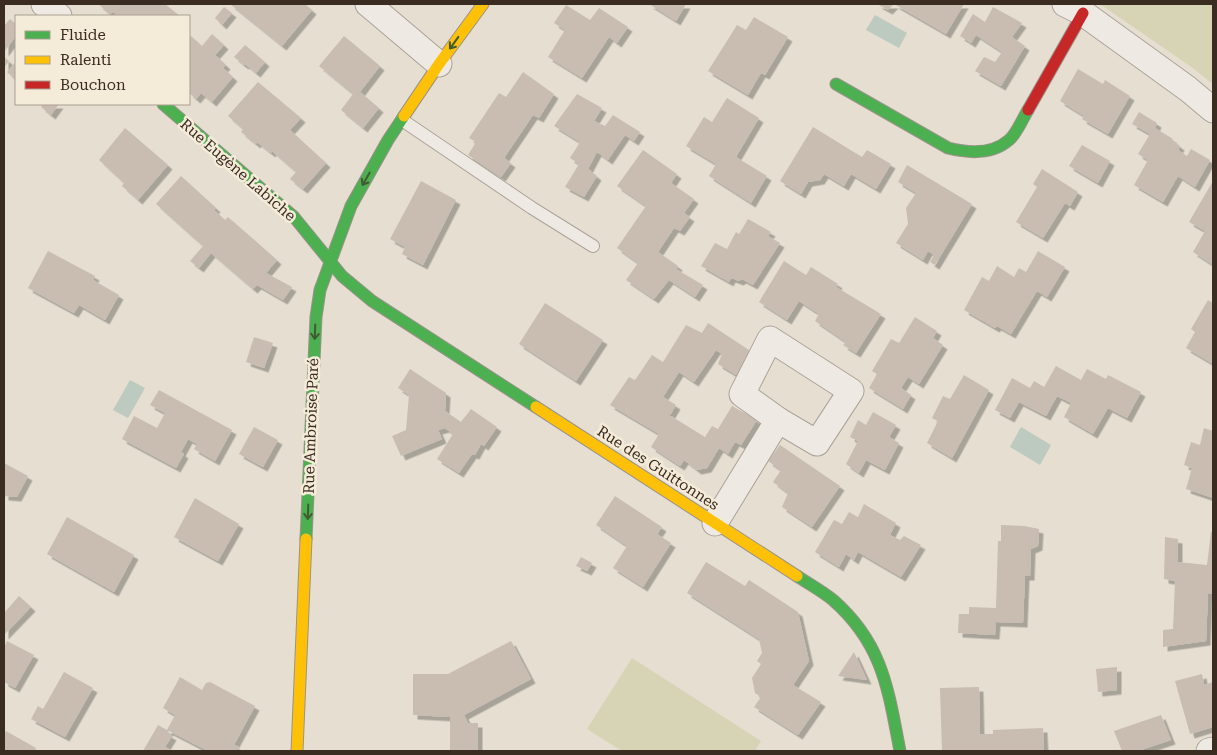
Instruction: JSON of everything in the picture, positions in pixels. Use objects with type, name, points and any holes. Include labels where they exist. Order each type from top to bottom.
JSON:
[{"type":"street","points":[[44,4],[58,15]]},
{"type":"street","points":[[368,4],[440,64]]},
{"type":"street","name":"Rue Ambroise Paré","points":[[297,751],[316,317],[320,290],[351,206],[388,140],[483,4]]},
{"type":"street","points":[[836,84],[948,148],[980,153],[995,149],[1010,140],[1074,8],[1188,89],[1213,110]]},
{"type":"street","name":"Rue Eugène Labiche","points":[[164,105],[294,217],[330,262]]},
{"type":"street","name":"Rue des Guittonnes","points":[[330,262],[342,276],[372,301],[832,600],[856,624],[872,647],[882,672],[900,751]]},
{"type":"street","points":[[715,523],[778,420]]},
{"type":"street","points":[[1209,751],[1213,750]]},
{"type":"lane","points":[[402,120],[532,208],[593,246]]},
{"type":"shaded area","points":[[1100,4],[1213,4],[1213,84],[1190,66]]},
{"type":"shaded area","points":[[875,15],[907,33],[899,48],[866,30]]},
{"type":"shaded area","points":[[130,380],[145,388],[128,418],[113,410]]},
{"type":"shaded area","points":[[1021,427],[1051,445],[1040,465],[1010,447]]},
{"type":"shaded area","points":[[632,658],[761,741],[755,751],[622,751],[587,729]]},
{"type":"building","points":[[98,4],[165,4],[179,15],[117,15],[113,12],[110,14]]},
{"type":"building","points":[[230,4],[305,4],[312,10],[282,46]]},
{"type":"building","points":[[649,4],[686,4],[676,21]]},
{"type":"building","points":[[877,4],[894,4],[888,10]]},
{"type":"building","points":[[894,4],[964,4],[946,34]]},
{"type":"building","points":[[566,5],[590,20],[599,8],[628,27],[617,43],[609,37],[582,78],[548,57],[565,30],[554,23]]},
{"type":"building","points":[[224,7],[232,13],[222,25],[215,18]]},
{"type":"building","points":[[993,7],[1022,23],[1012,37],[1025,46],[1001,86],[975,71],[984,57],[995,62],[1002,52],[976,35],[971,43],[960,36],[973,14],[985,22]]},
{"type":"building","points":[[754,17],[788,37],[765,75],[761,73],[748,95],[708,71],[737,25],[746,30]]},
{"type":"building","points":[[10,19],[15,23],[15,37],[4,52],[4,26]]},
{"type":"building","points":[[212,34],[224,45],[215,55],[226,65],[223,68],[233,77],[212,102],[201,93],[196,99],[190,94],[191,36],[202,46]]},
{"type":"building","points":[[344,36],[380,66],[360,92],[379,108],[363,128],[341,110],[353,94],[319,66]]},
{"type":"building","points":[[245,45],[265,62],[256,73],[234,57]]},
{"type":"building","points":[[4,57],[9,61],[4,68]]},
{"type":"building","points":[[15,63],[15,79],[7,72]]},
{"type":"building","points":[[1078,69],[1103,84],[1105,80],[1130,96],[1108,134],[1082,119],[1084,116],[1060,101]]},
{"type":"building","points":[[523,72],[554,94],[539,118],[533,115],[504,158],[511,163],[501,177],[468,155],[476,142],[469,138],[499,93],[506,97]]},
{"type":"building","points":[[258,82],[301,118],[290,130],[326,163],[303,189],[290,179],[296,172],[272,151],[271,153],[257,142],[256,144],[241,132],[243,129],[228,116]]},
{"type":"building","points":[[577,94],[602,108],[594,121],[605,126],[613,115],[640,132],[634,141],[625,135],[608,160],[597,152],[588,169],[597,176],[584,197],[565,187],[579,164],[570,158],[580,142],[554,126]]},
{"type":"building","points":[[727,98],[759,118],[736,157],[767,176],[751,203],[709,176],[716,164],[686,146],[704,117],[712,122]]},
{"type":"building","points":[[42,105],[58,105],[51,115],[41,107]]},
{"type":"building","points":[[1139,112],[1157,123],[1155,128],[1173,139],[1180,146],[1178,150],[1187,156],[1191,149],[1210,160],[1195,187],[1178,176],[1163,202],[1134,185],[1148,160],[1138,154],[1150,134],[1132,124]]},
{"type":"building","points":[[813,127],[862,157],[867,150],[891,164],[876,189],[851,174],[844,186],[824,174],[820,180],[808,182],[801,194],[780,181]]},
{"type":"building","points":[[125,128],[168,165],[138,200],[122,186],[124,183],[99,160]]},
{"type":"building","points":[[1082,145],[1110,161],[1098,183],[1069,166]]},
{"type":"building","points":[[643,150],[677,174],[671,183],[694,199],[684,213],[690,217],[680,231],[674,228],[658,252],[678,266],[676,269],[703,285],[695,297],[669,280],[654,299],[626,280],[638,263],[617,248],[646,206],[617,186]]},
{"type":"building","points":[[907,165],[972,204],[935,265],[930,262],[934,255],[928,251],[923,260],[896,243],[908,224],[906,208],[916,193],[898,182]]},
{"type":"building","points":[[1042,169],[1078,192],[1070,206],[1065,203],[1043,238],[1016,222],[1037,187],[1033,184]]},
{"type":"building","points":[[181,176],[216,208],[214,210],[225,220],[228,217],[277,260],[266,273],[292,287],[283,300],[257,285],[253,289],[211,253],[199,268],[190,261],[203,246],[156,204]]},
{"type":"building","points":[[421,181],[456,200],[423,265],[402,254],[405,247],[390,239]]},
{"type":"building","points":[[1213,181],[1213,265],[1193,252],[1205,231],[1189,222]]},
{"type":"building","points":[[748,219],[771,232],[768,236],[780,243],[753,285],[742,279],[739,281],[731,278],[729,282],[701,266],[715,243],[727,249],[736,232],[739,234]]},
{"type":"building","points":[[48,251],[95,276],[93,280],[119,295],[105,320],[79,305],[74,313],[28,288]]},
{"type":"building","points":[[1038,251],[1065,267],[1047,297],[1037,291],[1011,334],[997,326],[995,328],[964,310],[982,277],[989,281],[997,266],[1014,277],[1019,268],[1026,272]]},
{"type":"building","points":[[784,261],[806,275],[811,267],[838,284],[836,287],[881,314],[856,353],[843,345],[846,342],[815,321],[819,314],[799,301],[787,320],[759,302]]},
{"type":"building","points":[[1208,300],[1213,303],[1213,364],[1186,348],[1195,332],[1191,329]]},
{"type":"building","points":[[545,303],[603,340],[576,381],[519,344]]},
{"type":"building","points":[[915,317],[937,331],[933,338],[943,345],[919,384],[908,377],[901,388],[911,395],[903,409],[869,388],[877,374],[872,371],[891,339],[899,343]]},
{"type":"building","points":[[708,323],[752,352],[736,375],[718,364],[722,354],[716,350],[694,382],[679,372],[663,397],[676,405],[666,422],[671,416],[705,437],[712,426],[718,429],[732,406],[757,420],[741,445],[735,442],[728,454],[719,448],[707,468],[697,470],[684,460],[680,466],[651,447],[659,434],[610,405],[629,377],[635,380],[652,355],[663,362],[686,325],[702,333]]},
{"type":"building","points":[[254,337],[273,343],[264,368],[246,362]]},
{"type":"building","points":[[1056,366],[1081,380],[1087,369],[1106,379],[1108,375],[1141,392],[1127,418],[1108,408],[1093,434],[1064,417],[1071,403],[1057,396],[1046,416],[1019,402],[1010,418],[995,410],[1012,378],[1030,388],[1034,381],[1044,387]]},
{"type":"building","points":[[410,369],[446,393],[445,411],[461,422],[471,409],[497,427],[484,446],[481,444],[475,455],[472,454],[459,473],[437,459],[453,434],[445,428],[438,430],[442,439],[401,456],[392,436],[406,430],[409,395],[398,388]]},
{"type":"building","points":[[964,375],[989,390],[952,458],[927,443],[938,421],[932,418],[943,396],[950,399]]},
{"type":"building","points":[[159,390],[232,430],[215,461],[194,449],[197,444],[188,439],[181,452],[184,454],[176,468],[122,439],[134,416],[157,428],[165,413],[150,405]]},
{"type":"building","points":[[873,412],[896,425],[889,437],[899,443],[885,470],[866,460],[859,473],[846,464],[858,441],[850,437],[858,420],[866,425]]},
{"type":"building","points":[[254,427],[278,440],[263,467],[239,454]]},
{"type":"building","points":[[1204,428],[1213,431],[1213,498],[1186,489],[1192,468],[1184,465],[1191,442],[1200,445]]},
{"type":"building","points":[[780,445],[840,486],[812,527],[782,507],[788,493],[773,482],[781,470],[768,461]]},
{"type":"building","points":[[4,463],[28,476],[17,497],[4,496]]},
{"type":"building","points":[[615,496],[662,527],[657,534],[671,543],[643,587],[613,568],[627,546],[596,525]]},
{"type":"building","points":[[195,498],[239,524],[218,561],[174,537]]},
{"type":"building","points":[[864,504],[896,523],[890,535],[900,540],[904,536],[921,545],[901,577],[858,552],[854,560],[846,554],[839,567],[815,552],[834,520],[842,524],[849,512],[858,517]]},
{"type":"building","points":[[67,517],[134,555],[114,592],[47,554]]},
{"type":"building","points":[[1001,525],[1039,529],[1038,546],[1031,549],[1030,576],[1025,576],[1023,623],[996,622],[995,635],[958,633],[959,614],[969,614],[969,607],[996,608],[998,541],[1001,541]]},
{"type":"building","points":[[1211,532],[1213,532],[1213,594],[1208,593],[1206,641],[1163,647],[1163,630],[1173,629],[1175,581],[1164,579],[1165,537],[1178,539],[1178,562],[1207,565]]},
{"type":"building","points":[[581,557],[592,563],[587,571],[576,566]]},
{"type":"building","points":[[706,562],[745,586],[749,580],[798,612],[809,661],[793,685],[821,702],[798,735],[754,707],[761,697],[755,693],[752,678],[761,664],[757,661],[762,653],[759,639],[687,593]]},
{"type":"building","points":[[19,596],[31,607],[4,635],[4,613]]},
{"type":"building","points":[[7,641],[34,655],[15,688],[4,682],[4,648]]},
{"type":"building","points":[[511,641],[531,679],[464,715],[468,723],[478,723],[478,751],[450,751],[450,717],[413,715],[413,674],[448,674]]},
{"type":"building","points":[[854,652],[867,680],[838,676]]},
{"type":"building","points":[[1117,667],[1117,690],[1098,692],[1096,669]]},
{"type":"building","points":[[64,672],[93,688],[65,737],[31,719],[38,706],[43,709]]},
{"type":"building","points":[[1202,674],[1204,685],[1213,682],[1213,727],[1190,734],[1175,681]]},
{"type":"building","points":[[180,677],[202,690],[206,683],[210,682],[255,706],[234,745],[239,747],[237,751],[208,751],[169,731],[167,733],[172,736],[165,747],[173,751],[143,751],[158,725],[167,730],[175,715],[163,708]]},
{"type":"building","points":[[979,687],[980,734],[993,734],[993,730],[1043,728],[1044,751],[942,751],[940,688]]},
{"type":"building","points":[[1161,715],[1171,740],[1138,751],[1122,751],[1114,731]]},
{"type":"building","points":[[6,731],[36,748],[34,751],[4,751],[4,735]]},
{"type":"traffic: fast","points":[[836,84],[948,148],[964,151],[980,152],[1002,145],[1014,134],[1028,110]]},
{"type":"traffic: fast","points":[[164,105],[294,217],[342,276],[372,301],[536,407]]},
{"type":"traffic: fast","points":[[306,539],[316,317],[320,290],[351,206],[388,140],[404,116]]},
{"type":"traffic: fast","points":[[797,576],[833,600],[863,633],[881,669],[887,688],[900,751]]},
{"type":"traffic: slow","points":[[404,116],[483,4]]},
{"type":"traffic: slow","points":[[536,407],[797,576]]},
{"type":"traffic: slow","points":[[297,751],[306,539]]},
{"type":"traffic: jam","points":[[1028,110],[1083,13]]}]
